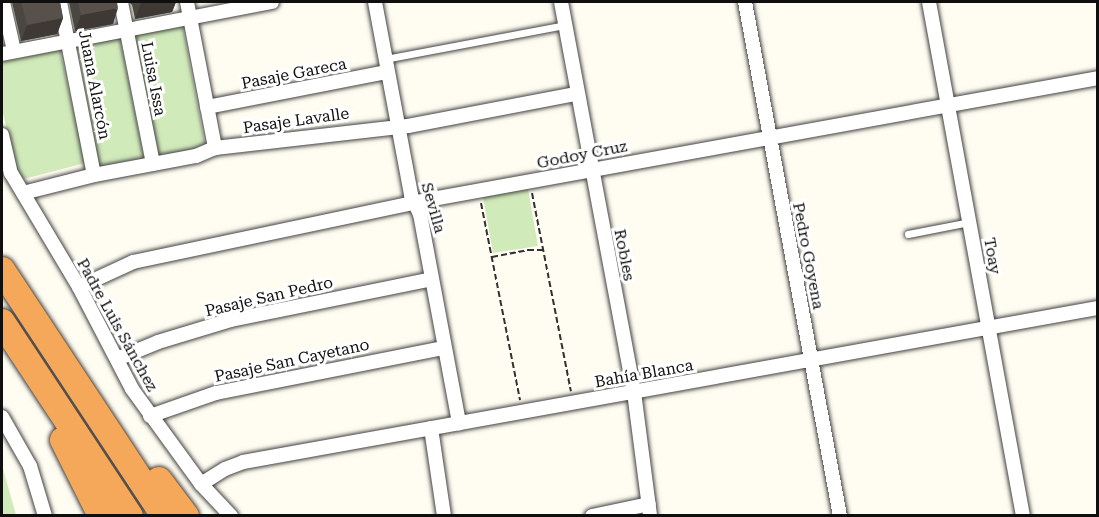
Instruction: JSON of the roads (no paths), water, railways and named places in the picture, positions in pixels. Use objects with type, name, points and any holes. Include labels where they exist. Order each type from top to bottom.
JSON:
[{"type":"highway","points":[[2,270],[164,516]]},
{"type":"highway","points":[[2,324],[15,360],[68,448],[101,516]]},
{"type":"highway","points":[[2,324],[130,516]]},
{"type":"highway","points":[[110,433],[155,476],[186,516]]},
{"type":"street","points":[[3,2],[8,52],[272,2]]},
{"type":"street","name":"Juana Alarcón","points":[[60,2],[94,175]]},
{"type":"street","name":"Luisa Issa","points":[[121,2],[153,164]]},
{"type":"street","points":[[187,2],[215,148]]},
{"type":"street","name":"Sevilla","points":[[375,2],[414,203],[420,214],[443,348],[459,423]]},
{"type":"street","name":"Robles","points":[[561,2],[576,94],[634,392],[650,510]]},
{"type":"street","name":"Pedro Goyena","points":[[745,2],[840,516]]},
{"type":"street","name":"Toay","points":[[929,2],[1023,516]]},
{"type":"street","name":"Pasaje Gareca","points":[[207,107],[386,66]]},
{"type":"street","name":"Godoy Cruz","points":[[79,287],[133,262],[414,203],[1098,78]]},
{"type":"street","name":"Pasaje Lavalle","points":[[23,193],[94,175],[196,156],[215,148],[398,126],[576,94]]},
{"type":"street","name":"Padre Luis Sánchez","points":[[2,135],[12,173],[79,287],[150,416],[201,484],[231,516]]},
{"type":"street","name":"Pasaje San Pedro","points":[[117,359],[158,342],[231,320],[432,279]]},
{"type":"street","name":"Bahía Blanca","points":[[201,484],[225,468],[243,462],[1098,308]]},
{"type":"street","name":"Pasaje San Cayetano","points":[[150,416],[216,393],[443,348]]},
{"type":"street","points":[[2,417],[30,466],[45,516]]},
{"type":"street","points":[[431,428],[444,516]]},
{"type":"street","points":[[592,516],[650,510]]},
{"type":"lane","points":[[386,66],[565,25]]},
{"type":"lane","points":[[908,234],[969,222]]}]
